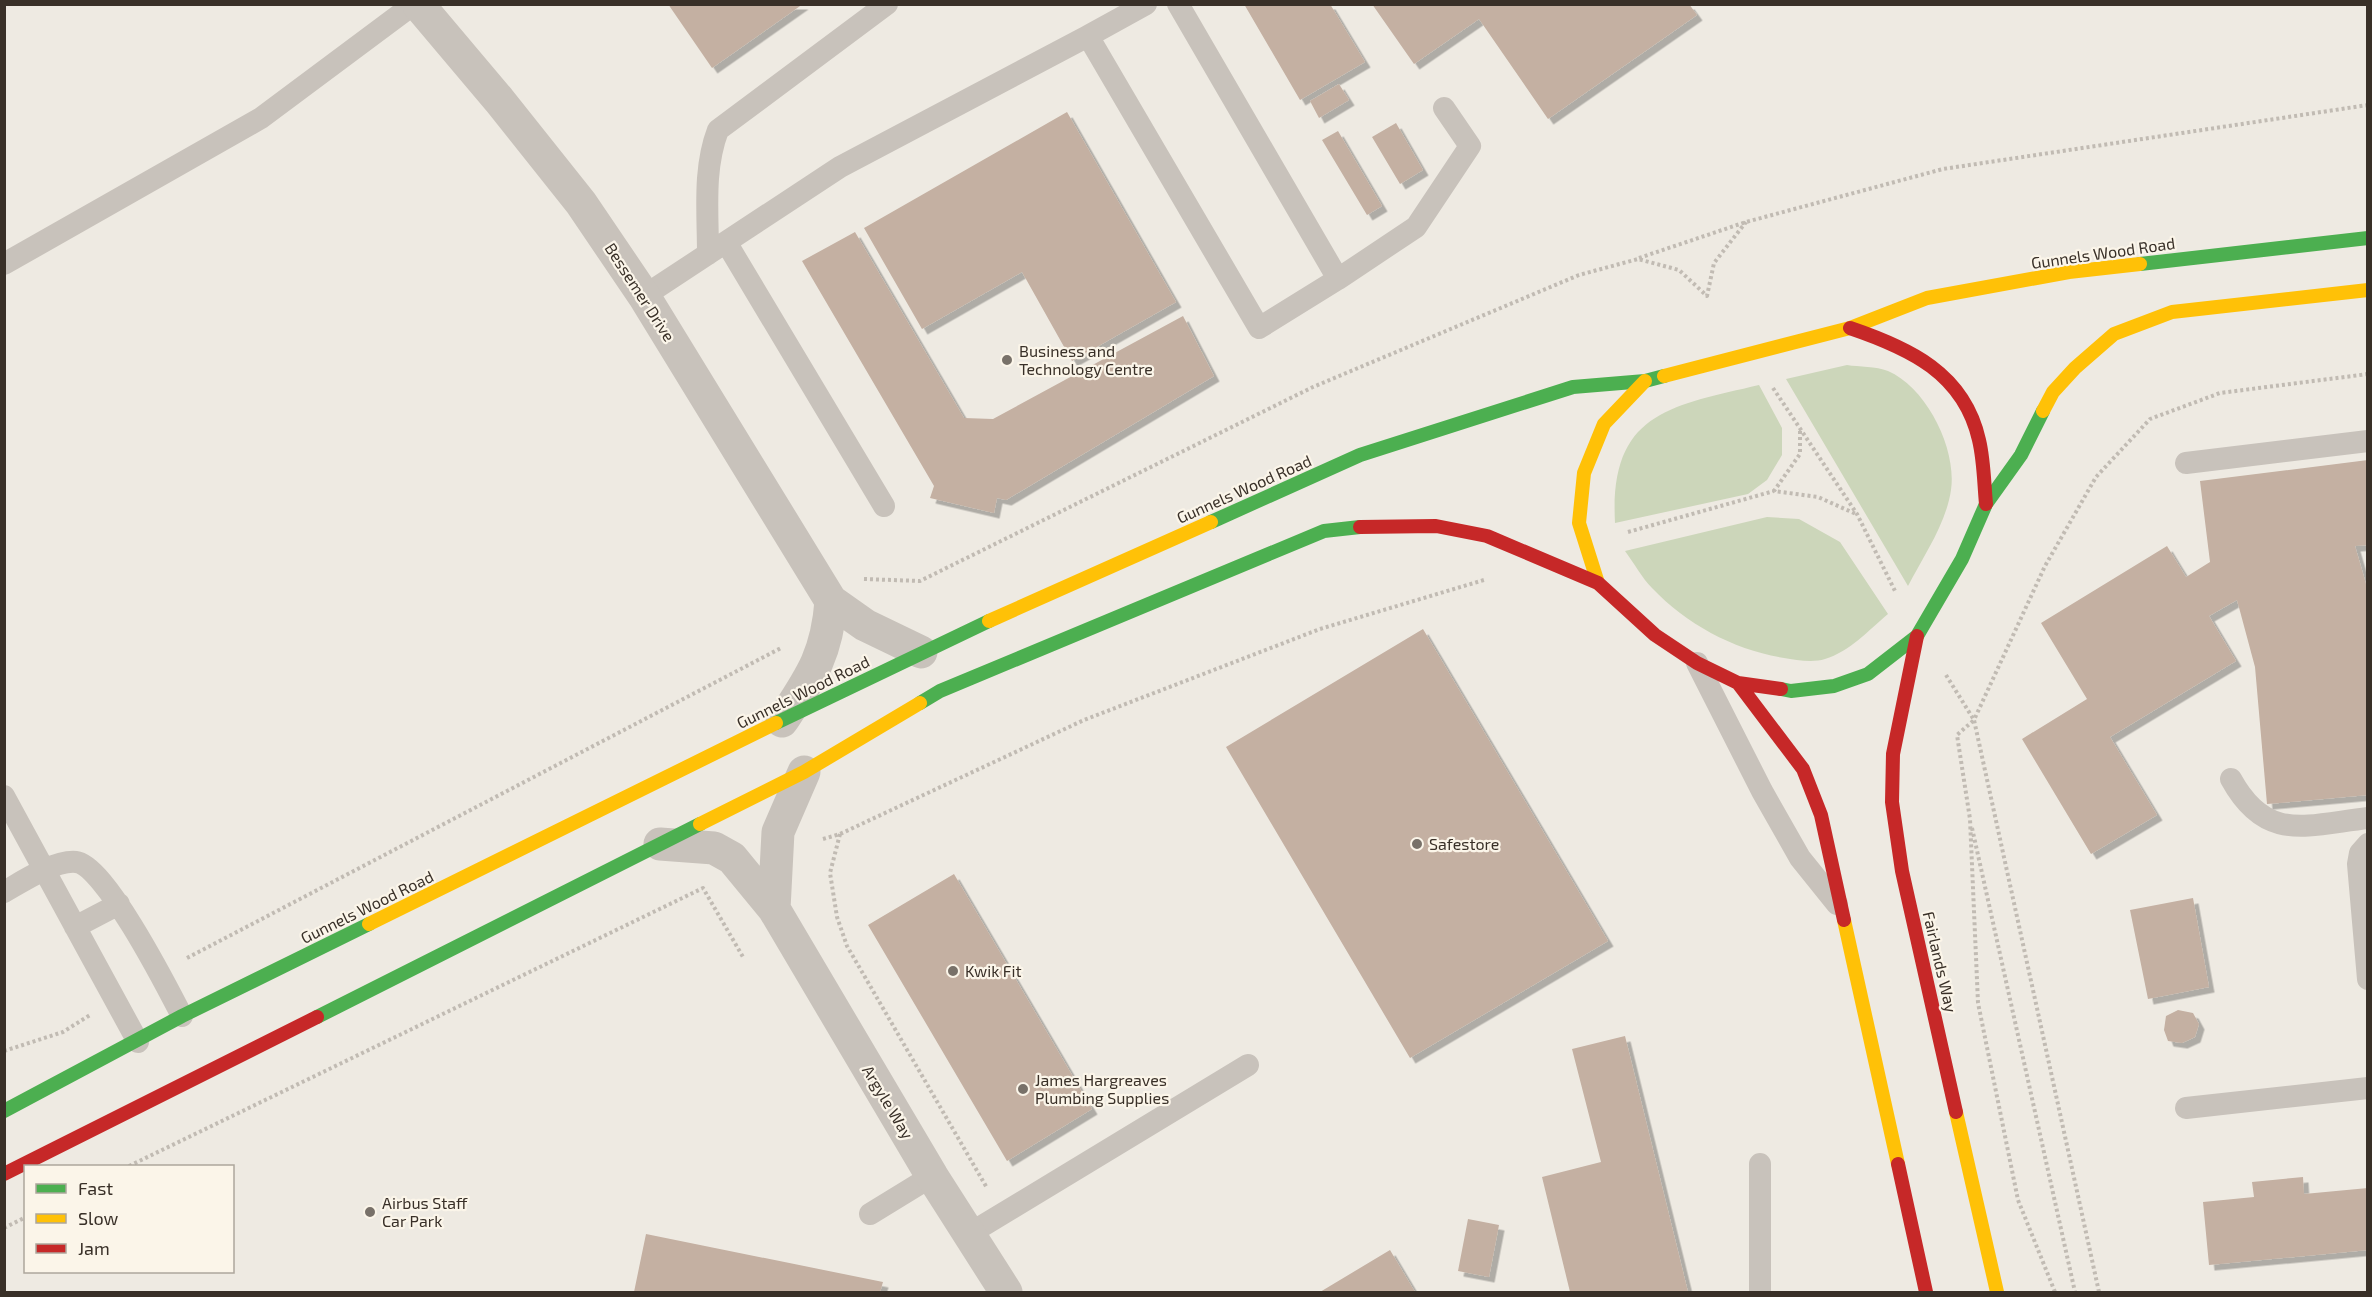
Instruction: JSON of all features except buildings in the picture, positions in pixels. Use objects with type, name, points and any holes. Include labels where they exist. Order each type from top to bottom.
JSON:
[{"type":"main road","name":"Gunnels Wood Road","points":[[4,1111],[138,1042],[182,1016],[921,652],[1360,455],[1573,387],[1645,381],[1700,364],[1850,328],[1927,298],[2069,272],[2367,238]]},
{"type":"main road","points":[[4,1174],[804,772],[940,692],[1324,531],[1375,525],[1436,526],[1487,536],[1598,584],[1655,635],[1697,663],[1738,683],[1791,691],[1834,686],[1868,674],[1917,636],[1962,559],[1986,504],[2021,454],[2053,392],[2075,368],[2114,334],[2172,312],[2367,290]]},
{"type":"main road","points":[[1850,328],[1894,343],[1937,365],[1958,392],[1977,431],[1986,504]]},
{"type":"main road","name":"Gunnels Wood Road","points":[[1598,584],[1579,523],[1584,473],[1604,424],[1645,381]]},
{"type":"main road","name":"Fairlands Way","points":[[1917,636],[1893,754],[1892,802],[1902,871],[1997,1293]]},
{"type":"main road","points":[[1738,683],[1803,769],[1821,814],[1926,1293]]},
{"type":"street","name":"Bessemer Drive","points":[[416,4],[499,100],[581,203],[644,296],[831,601],[865,625],[921,652]]},
{"type":"street","points":[[782,721],[812,676],[828,633],[831,601]]},
{"type":"street","points":[[774,909],[778,832],[804,772]]},
{"type":"street","name":"Argyle Way","points":[[660,844],[714,848],[732,858],[774,909],[932,1176],[1006,1293]]},
{"type":"lane","points":[[4,264],[261,118],[416,4]]},
{"type":"lane","points":[[884,506],[717,248],[707,178],[712,147],[718,130],[887,4]]},
{"type":"lane","points":[[644,296],[840,168],[1146,4]]},
{"type":"lane","points":[[1178,4],[1338,279]]},
{"type":"lane","points":[[1088,36],[1259,328],[1416,227],[1470,146],[1444,108]]},
{"type":"lane","points":[[2186,463],[2367,441]]},
{"type":"lane","points":[[1697,663],[1762,791],[1795,848],[1840,908]]},
{"type":"lane","points":[[2231,779],[2243,801],[2273,823],[2288,826],[2367,818]]},
{"type":"lane","points":[[4,796],[138,1042]]},
{"type":"lane","points":[[2367,844],[2360,853],[2358,864],[2367,979]]},
{"type":"lane","points":[[4,891],[45,869],[76,862],[85,865],[119,904],[182,1016]]},
{"type":"lane","points":[[75,927],[119,904]]},
{"type":"lane","points":[[969,1234],[1248,1065]]},
{"type":"lane","points":[[2186,1108],[2367,1088]]},
{"type":"lane","points":[[1760,1164],[1760,1293]]},
{"type":"lane","points":[[870,1214],[932,1176]]},
{"type":"path","points":[[920,581],[1313,387],[1579,275],[1638,259],[1746,222],[1943,169],[2367,105]]},
{"type":"path","points":[[1638,259],[1679,270],[1707,296],[1714,263],[1746,222]]},
{"type":"path","points":[[2075,1293],[1970,819],[1957,735],[1974,720],[2045,566],[2096,477],[2150,419],[2220,393],[2367,374]]},
{"type":"path","points":[[1773,388],[1857,514],[1895,591]]},
{"type":"path","points":[[1774,491],[1800,454],[1800,430]]},
{"type":"path","points":[[1628,532],[1774,491],[1818,497],[1857,514]]},
{"type":"path","points":[[823,839],[840,834],[1095,716],[1320,629],[1484,580]]},
{"type":"path","points":[[159,972],[777,652]]},
{"type":"path","points":[[1946,675],[1974,720],[2099,1293]]},
{"type":"path","points":[[1970,819],[1978,1003],[2018,1200],[2055,1293]]},
{"type":"path","points":[[840,834],[831,873],[837,917],[847,946],[973,1165],[1004,1213]]},
{"type":"path","points":[[133,1165],[703,888],[743,957]]},
{"type":"path","points":[[4,1051],[63,1032],[114,999]]},
{"type":"path","points":[[4,1228],[24,1218]]},
{"type":"green space","points":[[1847,365],[1883,369],[1902,379],[1927,405],[1944,439],[1949,456],[1952,474],[1948,503],[1934,539],[1908,586],[1786,379]]},
{"type":"green space","points":[[1759,385],[1782,428],[1782,455],[1767,480],[1748,494],[1615,523],[1616,486],[1623,458],[1635,436],[1652,420],[1673,409]]},
{"type":"green space","points":[[1767,517],[1799,519],[1840,542],[1888,614],[1850,646],[1825,659],[1805,661],[1766,654],[1713,634],[1680,613],[1648,584],[1625,551]]},
{"type":"traffic: fast","points":[[2140,264],[2368,238]]},
{"type":"traffic: fast","points":[[1211,522],[1360,455],[1573,387],[1645,381],[1664,376]]},
{"type":"traffic: fast","points":[[1781,689],[1791,691],[1834,686],[1868,674],[1917,636],[1962,559],[1986,504],[2021,455],[2043,411]]},
{"type":"traffic: fast","points":[[920,703],[940,691],[1324,531],[1360,527]]},
{"type":"traffic: fast","points":[[776,723],[989,621]]},
{"type":"traffic: fast","points":[[317,1017],[700,824]]},
{"type":"traffic: fast","points":[[4,1111],[182,1016],[369,924]]},
{"type":"traffic: slow","points":[[1664,376],[1850,328],[1927,298],[2069,272],[2140,264]]},
{"type":"traffic: slow","points":[[2043,411],[2053,392],[2075,368],[2114,334],[2172,312],[2368,290]]},
{"type":"traffic: slow","points":[[1598,583],[1579,523],[1584,473],[1604,424],[1645,381]]},
{"type":"traffic: slow","points":[[989,621],[1211,522]]},
{"type":"traffic: slow","points":[[700,824],[804,772],[920,703]]},
{"type":"traffic: slow","points":[[369,924],[776,723]]},
{"type":"traffic: slow","points":[[1844,920],[1898,1164]]},
{"type":"traffic: slow","points":[[1956,1112],[1997,1292]]},
{"type":"traffic: jam","points":[[1850,328],[1893,345],[1931,366],[1961,397],[1972,417],[1979,440],[1986,504]]},
{"type":"traffic: jam","points":[[1360,527],[1436,526],[1487,536],[1598,583],[1655,635],[1697,663],[1738,683],[1781,689]]},
{"type":"traffic: jam","points":[[1917,636],[1893,754],[1892,802],[1902,871],[1956,1112]]},
{"type":"traffic: jam","points":[[1738,683],[1803,769],[1821,815],[1844,920]]},
{"type":"traffic: jam","points":[[4,1174],[317,1017]]},
{"type":"traffic: jam","points":[[1898,1164],[1926,1292]]},
{"type":"place","name":"Business and Technology Centre","points":[[1007,360]]},
{"type":"place","name":"Safestore","points":[[1417,844]]},
{"type":"place","name":"Kwik Fit","points":[[953,971]]},
{"type":"place","name":"James Hargreaves Plumbing Supplies","points":[[1023,1089]]},
{"type":"place","name":"Airbus Staff Car Park","points":[[370,1212]]}]
